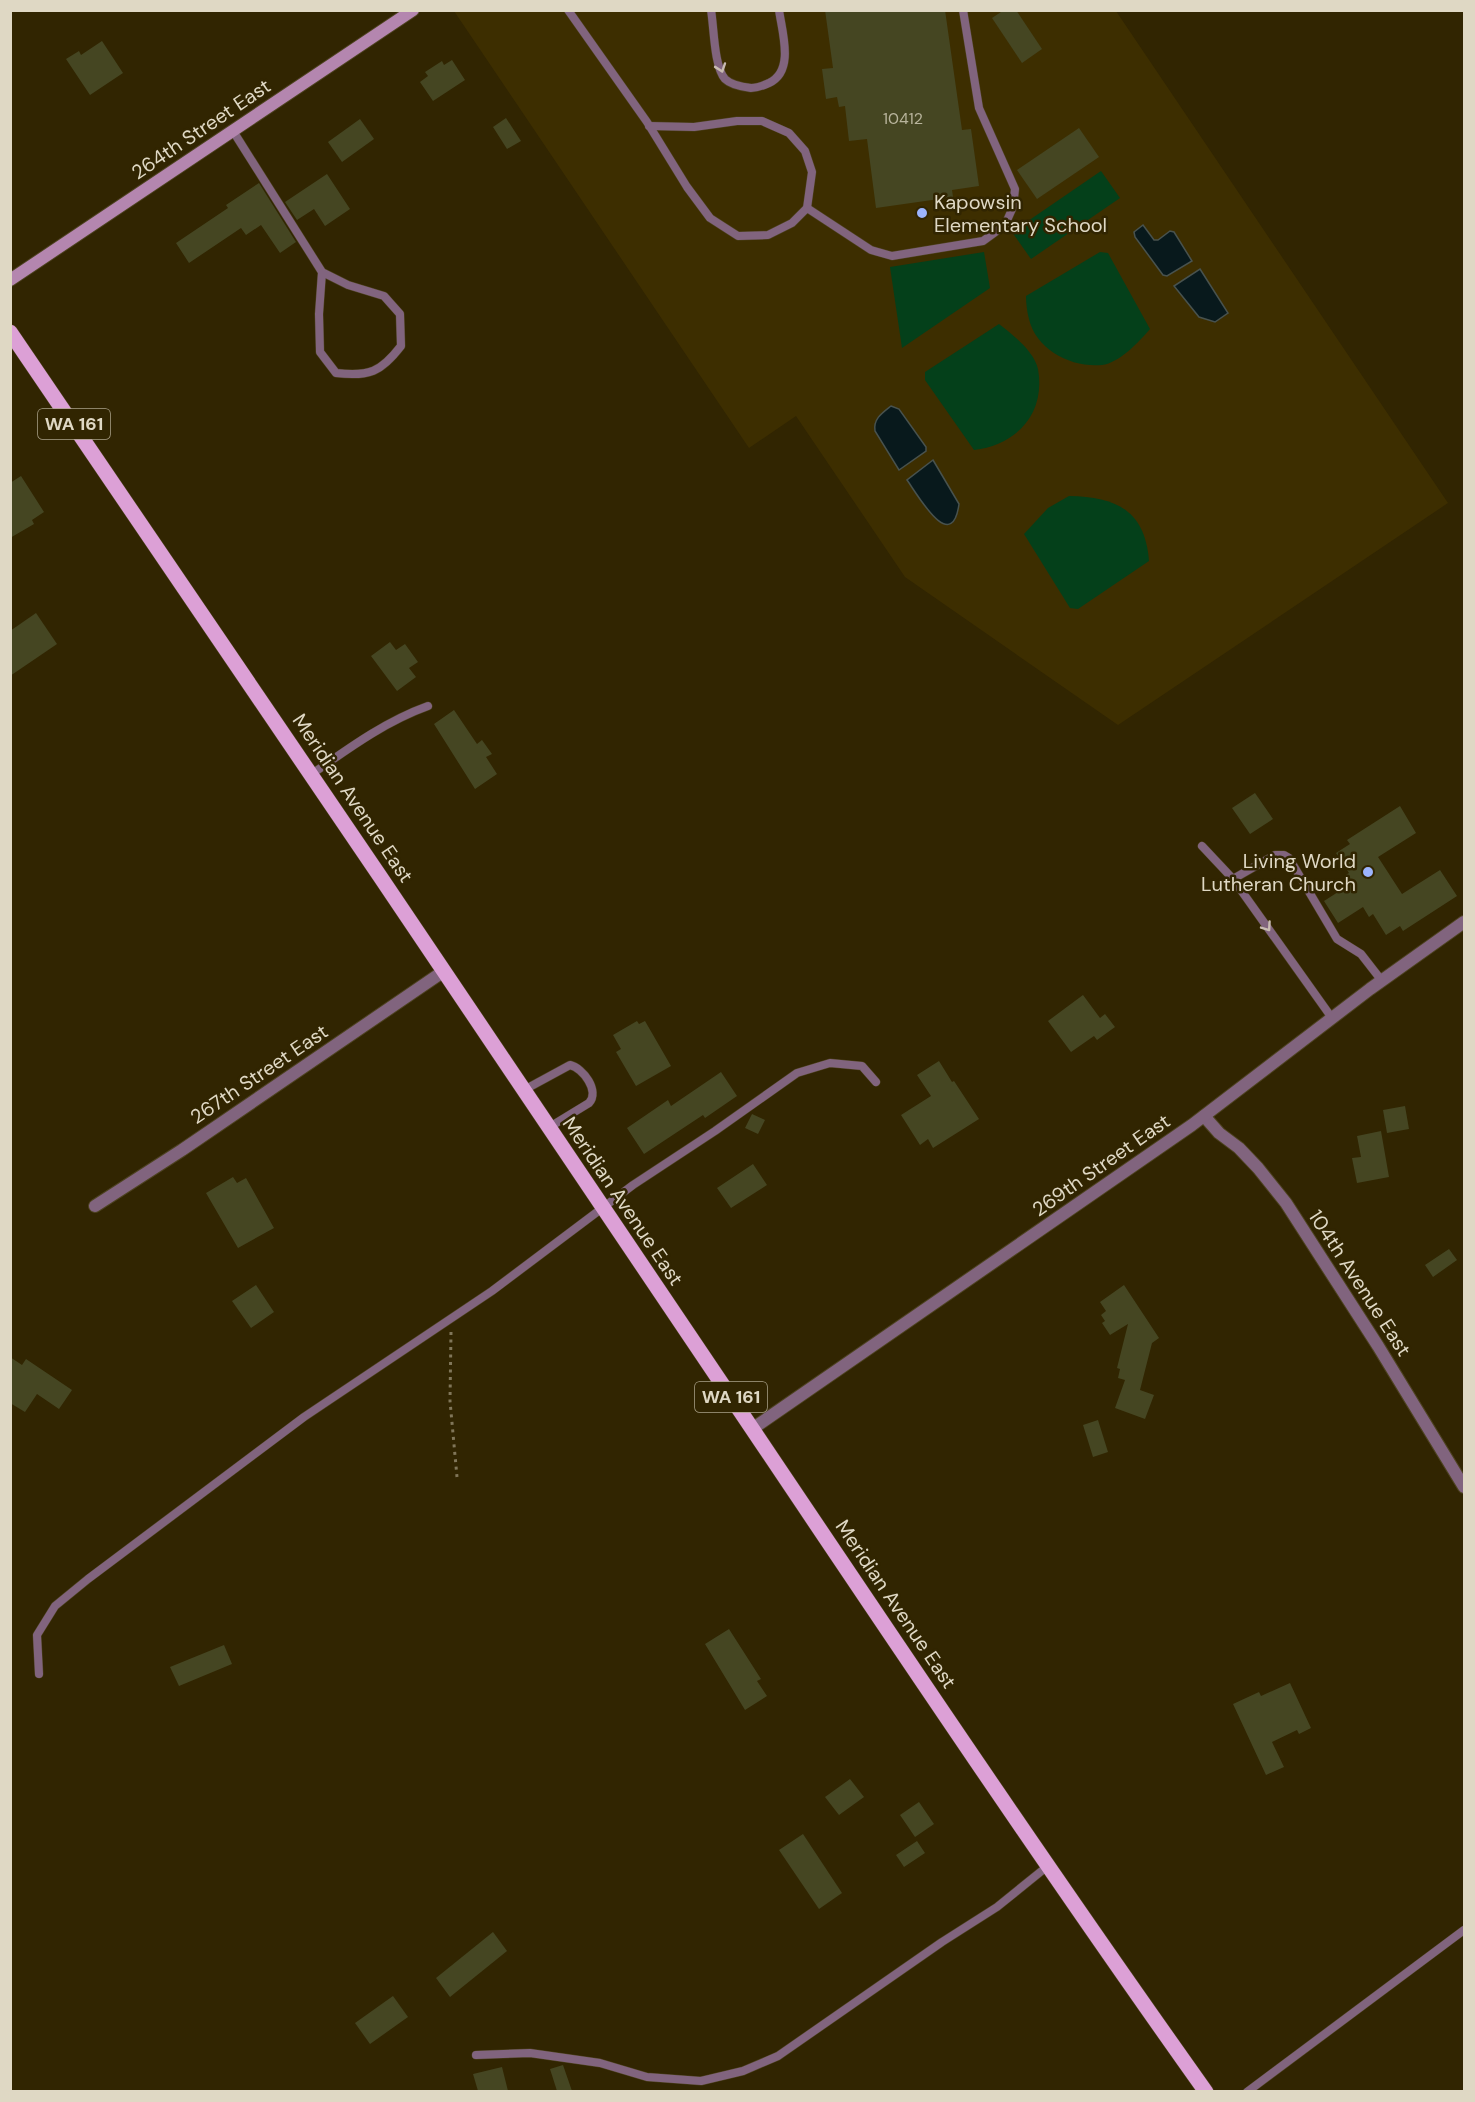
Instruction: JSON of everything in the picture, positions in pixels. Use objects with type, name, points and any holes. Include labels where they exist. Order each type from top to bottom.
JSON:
[{"type":"main road","name":"Meridian Avenue East","points":[[10,332],[312,774],[877,1616],[1206,2091]]},
{"type":"street","name":"264th Street East","points":[[10,280],[413,10]]},
{"type":"street","name":"269th Street East","points":[[752,1429],[1204,1116],[1332,1018],[1464,922]]},
{"type":"street","name":"267th Street East","points":[[95,1206],[182,1150],[444,972]]},
{"type":"street","name":"104th Avenue East","points":[[1204,1116],[1218,1133],[1239,1148],[1258,1168],[1286,1203],[1378,1346],[1464,1487]]},
{"type":"lane","points":[[568,10],[710,218],[738,236],[768,236],[792,223],[807,208],[812,172],[805,151],[789,133],[762,121],[737,121],[694,127],[649,126]]},
{"type":"lane","points":[[711,10],[719,65],[725,79],[740,87],[758,88],[774,81],[783,67],[786,51],[779,10]]},
{"type":"lane","points":[[807,208],[871,250],[892,256],[983,241],[1005,225],[1013,207],[1015,189],[979,108],[963,10]]},
{"type":"lane","points":[[232,131],[322,272],[348,285],[384,296],[400,314],[401,346],[387,365],[359,376],[336,373],[320,352],[319,314],[322,272]]},
{"type":"lane","points":[[312,774],[379,729],[428,706]]},
{"type":"lane","points":[[1202,846],[1233,879],[1332,1018]]},
{"type":"lane","points":[[1233,879],[1275,855],[1284,855],[1289,858],[1337,939],[1362,954],[1382,981]]},
{"type":"lane","points":[[39,1674],[37,1635],[55,1606],[304,1417],[492,1291],[633,1185],[797,1073],[830,1063],[862,1066],[876,1082]]},
{"type":"lane","points":[[523,1091],[564,1066],[570,1065],[580,1069],[594,1090],[592,1099],[548,1128]]},
{"type":"lane","points":[[476,2055],[530,2053],[600,2063],[647,2077],[701,2081],[742,2071],[778,2056],[942,1942],[997,1907],[1049,1865]]},
{"type":"lane","points":[[1247,2091],[1464,1930]]},
{"type":"path","points":[[451,1318],[450,1401],[457,1477]]},
{"type":"shaded area","name":"Kapowsin Elementary School","points":[[454,11],[1116,11],[1448,503],[1118,725],[905,577],[796,416],[749,448]]},
{"type":"shaded area","points":[[1143,225],[1154,240],[1158,240],[1170,231],[1174,232],[1192,261],[1167,276],[1163,275],[1135,237],[1134,232]]},
{"type":"shaded area","points":[[1200,269],[1228,313],[1215,322],[1199,317],[1174,286]]},
{"type":"shaded area","points":[[891,406],[899,409],[926,447],[926,451],[899,470],[875,431],[877,420]]},
{"type":"shaded area","points":[[933,460],[959,504],[955,518],[949,524],[942,523],[934,517],[907,480]]},
{"type":"green space","points":[[1101,171],[1120,198],[1031,259],[1012,232]]},
{"type":"green space","points":[[984,252],[990,288],[902,348],[890,267]]},
{"type":"green space","points":[[1100,252],[1108,253],[1150,329],[1122,356],[1102,365],[1091,365],[1057,355],[1039,340],[1029,319],[1026,296]]},
{"type":"green space","points":[[999,324],[1022,344],[1036,362],[1039,385],[1037,400],[1025,424],[1015,434],[1003,442],[974,450],[925,380],[925,372]]},
{"type":"green space","points":[[1069,496],[1101,499],[1125,510],[1141,529],[1149,561],[1078,609],[1070,608],[1024,534],[1048,508]]},
{"type":"building","points":[[825,10],[945,10],[962,130],[971,129],[979,186],[952,190],[953,197],[876,208],[867,139],[849,141],[845,106],[839,107],[837,97],[826,99],[822,69],[833,68]]},
{"type":"building","points":[[1004,10],[1016,10],[1042,49],[1022,63],[992,18]]},
{"type":"building","points":[[102,41],[123,73],[90,95],[66,59],[79,51],[81,55]]},
{"type":"building","points":[[452,60],[465,80],[433,101],[420,82],[428,76],[425,72],[442,61],[444,65]]},
{"type":"building","points":[[506,118],[521,141],[507,149],[493,127]]},
{"type":"building","points":[[360,119],[374,139],[342,162],[328,142]]},
{"type":"building","points":[[1079,128],[1099,157],[1037,199],[1017,170]]},
{"type":"building","points":[[327,174],[350,209],[325,226],[314,209],[297,220],[285,202]]},
{"type":"building","points":[[259,183],[296,242],[280,253],[261,225],[246,235],[241,228],[189,263],[176,243],[228,208],[226,205]]},
{"type":"building","points":[[21,476],[44,512],[32,520],[34,524],[10,538],[10,483]]},
{"type":"building","points":[[36,613],[57,644],[10,676],[10,631]]},
{"type":"building","points":[[390,642],[396,650],[405,644],[418,662],[409,668],[416,677],[397,691],[371,656]]},
{"type":"building","points":[[454,710],[477,744],[482,740],[492,754],[486,757],[497,774],[475,789],[434,724]]},
{"type":"building","points":[[1255,793],[1273,819],[1250,834],[1232,808]]},
{"type":"building","name":"Living World Lutheran Church","points":[[1400,806],[1416,833],[1378,857],[1402,894],[1440,870],[1457,896],[1403,931],[1400,926],[1386,935],[1373,914],[1369,917],[1363,907],[1338,923],[1324,901],[1349,885],[1344,876],[1349,873],[1336,853],[1350,844],[1347,840]]},
{"type":"building","points":[[1083,995],[1100,1018],[1105,1014],[1115,1027],[1097,1040],[1094,1036],[1071,1052],[1048,1021]]},
{"type":"building","points":[[637,1021],[639,1024],[645,1021],[671,1066],[636,1086],[616,1052],[621,1049],[613,1035]]},
{"type":"building","points":[[939,1061],[979,1119],[933,1148],[928,1139],[920,1145],[901,1115],[931,1096],[917,1075]]},
{"type":"building","points":[[721,1072],[737,1096],[705,1118],[703,1115],[644,1154],[627,1128],[668,1100],[671,1106]]},
{"type":"building","points":[[1405,1106],[1409,1129],[1387,1133],[1383,1110]]},
{"type":"building","points":[[752,1114],[765,1120],[758,1134],[745,1128]]},
{"type":"building","points":[[1381,1131],[1389,1177],[1357,1183],[1352,1158],[1361,1157],[1357,1136]]},
{"type":"building","points":[[753,1164],[767,1185],[731,1208],[717,1188]]},
{"type":"building","points":[[233,1177],[237,1183],[246,1178],[274,1228],[238,1248],[206,1193]]},
{"type":"building","points":[[1449,1249],[1457,1260],[1433,1277],[1425,1265]]},
{"type":"building","points":[[256,1285],[274,1312],[251,1328],[232,1301]]},
{"type":"building","points":[[1124,1285],[1159,1338],[1152,1343],[1140,1390],[1154,1395],[1145,1419],[1115,1408],[1125,1380],[1118,1378],[1120,1369],[1117,1368],[1128,1324],[1110,1335],[1102,1323],[1105,1321],[1101,1315],[1106,1311],[1100,1302]]},
{"type":"building","points":[[10,1357],[22,1365],[26,1359],[72,1390],[59,1409],[37,1394],[25,1412],[10,1403]]},
{"type":"building","points":[[1098,1420],[1108,1452],[1093,1457],[1083,1425]]},
{"type":"building","points":[[729,1629],[761,1679],[757,1681],[767,1696],[745,1710],[705,1644]]},
{"type":"building","points":[[224,1645],[232,1664],[179,1686],[170,1667]]},
{"type":"building","points":[[1290,1683],[1311,1728],[1299,1734],[1297,1730],[1272,1742],[1284,1767],[1266,1775],[1233,1704],[1259,1692],[1261,1696]]},
{"type":"building","points":[[850,1779],[864,1797],[839,1815],[825,1797]]},
{"type":"building","points":[[919,1802],[934,1824],[915,1837],[900,1815]]},
{"type":"building","points":[[803,1834],[842,1893],[819,1909],[779,1850]]},
{"type":"building","points":[[917,1841],[925,1853],[904,1867],[896,1855]]},
{"type":"building","points":[[493,1932],[507,1951],[450,1997],[436,1978]]},
{"type":"building","points":[[393,1996],[408,2017],[370,2044],[355,2023]]},
{"type":"building","points":[[563,2065],[572,2091],[557,2091],[550,2069]]},
{"type":"building","points":[[502,2067],[508,2091],[478,2091],[473,2074]]},
{"type":"place","name":"Kapowsin Elementary School","points":[[922,213]]},
{"type":"place","name":"Living World Lutheran Church","points":[[1368,872]]}]
